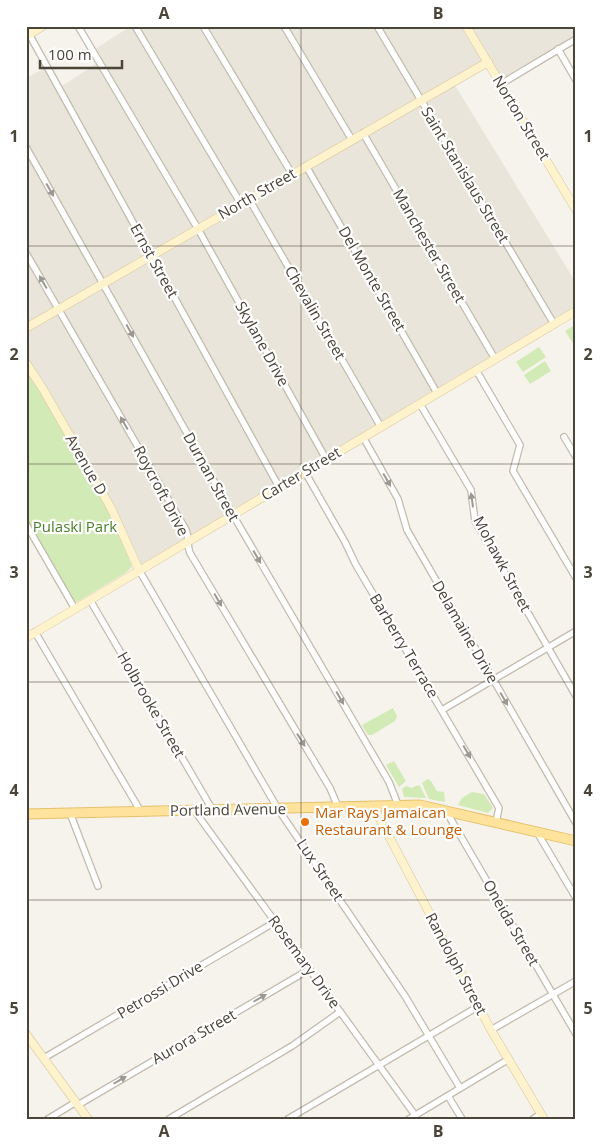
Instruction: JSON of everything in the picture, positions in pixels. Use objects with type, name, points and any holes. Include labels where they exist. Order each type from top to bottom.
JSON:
[{"type":"main road","name":"Portland Avenue","points":[[26,814],[420,805],[576,841]]},
{"type":"street","name":"Skylane Drive","points":[[78,26],[198,229],[326,459]]},
{"type":"street","points":[[135,26],[240,204]]},
{"type":"street","points":[[203,26],[292,174]]},
{"type":"street","points":[[284,26],[352,140]]},
{"type":"street","name":"Saint Stanislaus Street","points":[[377,26],[554,324]]},
{"type":"street","points":[[28,35],[39,27]]},
{"type":"street","name":"Norton Street","points":[[470,27],[488,62],[576,210]]},
{"type":"street","name":"Ernst Street","points":[[28,35],[279,487]]},
{"type":"street","points":[[501,84],[576,39]]},
{"type":"street","points":[[558,50],[576,80]]},
{"type":"street","name":"North Street","points":[[26,328],[488,62]]},
{"type":"street","name":"Manchester Street","points":[[363,133],[495,359]]},
{"type":"street","name":"Durnan Street","points":[[26,147],[233,515],[389,782],[398,805]]},
{"type":"street","name":"Del Monte Street","points":[[306,166],[437,393]]},
{"type":"street","name":"Chevalin Street","points":[[249,199],[381,427]]},
{"type":"street","name":"Roycroft Drive","points":[[26,253],[186,530],[190,553],[330,788],[338,807]]},
{"type":"street","name":"Carter Street","points":[[26,638],[576,311]]},
{"type":"street","name":"Avenue D","points":[[26,363],[43,389],[111,508],[139,570]]},
{"type":"street","points":[[476,370],[520,444],[513,471],[576,578]]},
{"type":"street","name":"Mohawk Street","points":[[420,404],[471,490],[475,521],[576,696]]},
{"type":"street","points":[[564,437],[576,457]]},
{"type":"street","name":"Delamaine Drive","points":[[363,438],[398,499],[407,530],[576,823]]},
{"type":"street","name":"Barberry Terrace","points":[[305,472],[346,542],[356,565],[499,808],[496,822]]},
{"type":"street","points":[[26,524],[75,609]]},
{"type":"street","name":"Lux Street","points":[[139,570],[278,809],[405,996],[460,1088]]},
{"type":"street","name":"Holbrooke Street","points":[[90,600],[212,809]]},
{"type":"street","points":[[442,710],[576,631]]},
{"type":"street","points":[[36,632],[141,812]]},
{"type":"street","name":"Randolph Street","points":[[373,806],[491,1030],[543,1116]]},
{"type":"street","name":"Rosemary Drive","points":[[194,810],[310,969],[378,1065],[412,1117]]},
{"type":"street","name":"Oneida Street","points":[[446,811],[576,1034]]},
{"type":"street","points":[[70,813],[98,886]]},
{"type":"street","points":[[537,832],[576,898]]},
{"type":"street","name":"Petrossi Drive","points":[[44,1058],[275,922]]},
{"type":"street","name":"Aurora Street","points":[[48,1119],[310,969]]},
{"type":"street","points":[[491,1030],[576,981]]},
{"type":"street","points":[[288,1119],[479,1006]]},
{"type":"street","points":[[169,1119],[292,1046],[340,1012]]},
{"type":"street","points":[[26,1034],[88,1119]]},
{"type":"street","points":[[412,1117],[509,1059]]},
{"type":"street","points":[[448,1096],[462,1119]]},
{"type":"street","points":[[533,1119],[543,1116]]},
{"type":"shaded area","points":[[131,26],[461,26],[479,56],[487,61],[469,30],[474,26],[576,26],[576,39],[501,84],[488,62],[453,82],[576,283],[576,311],[139,570],[26,369],[26,78],[47,67],[59,88],[99,62],[92,51]]},
{"type":"green space","points":[[576,324],[576,348],[565,331]]},
{"type":"green space","points":[[539,347],[546,357],[523,372],[516,362]]},
{"type":"green space","points":[[545,361],[551,371],[530,384],[524,375]]},
{"type":"green space","name":"Pulaski Park","points":[[26,370],[41,391],[111,515],[132,567],[77,602],[73,600],[26,517]]},
{"type":"green space","points":[[393,708],[397,716],[395,721],[372,735],[368,735],[362,725]]},
{"type":"green space","points":[[394,761],[406,781],[399,787],[386,765]]},
{"type":"green space","points":[[427,779],[431,781],[437,791],[444,792],[445,802],[429,799],[422,783]]},
{"type":"green space","points":[[418,785],[426,798],[404,797],[402,789],[406,786],[412,788]]},
{"type":"green space","points":[[472,792],[484,794],[493,808],[488,813],[458,805],[462,798]]},
{"type":"place","name":"Mar Rays Jamaican Restaurant & Lounge","points":[[305,822]]}]
